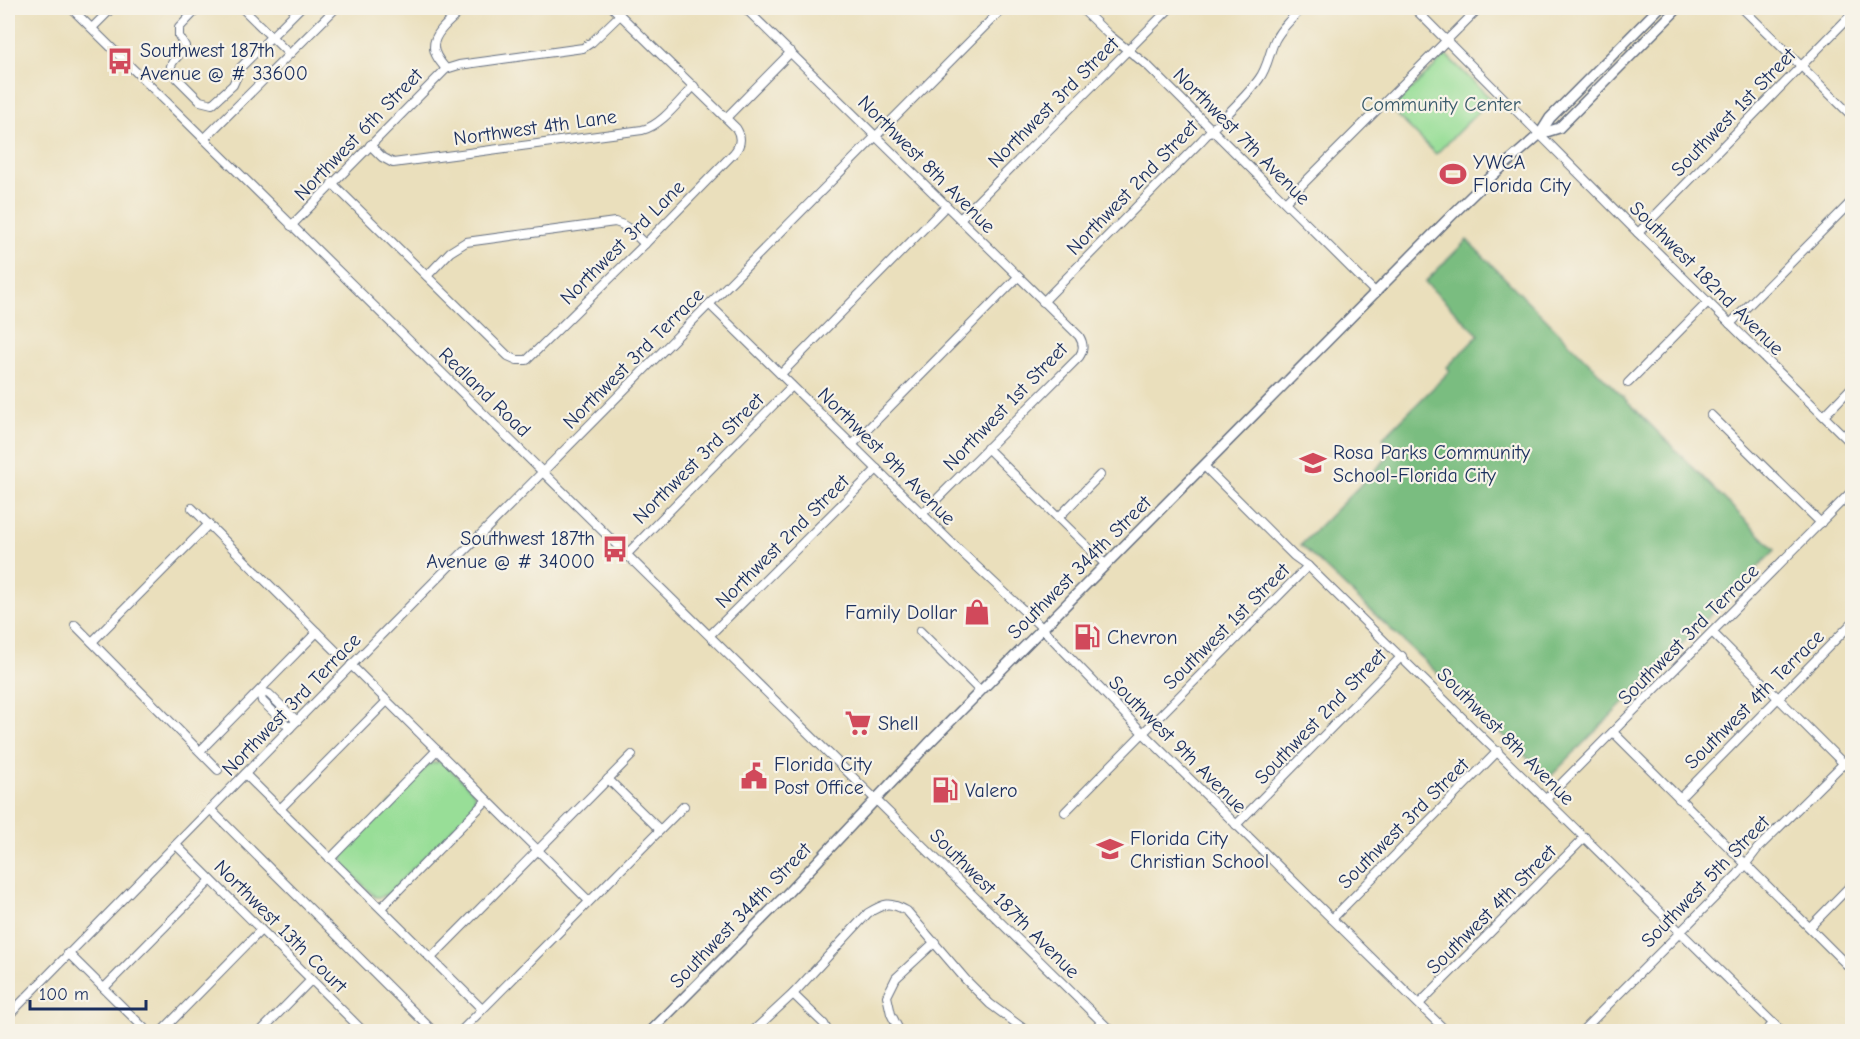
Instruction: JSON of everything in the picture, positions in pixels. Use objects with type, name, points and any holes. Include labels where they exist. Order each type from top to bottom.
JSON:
[{"type":"main road","name":"Southwest 344th Street","points":[[651,1032],[1042,629],[1473,195],[1540,134],[1550,118],[1659,8]]},
{"type":"main road","name":"Southwest 344th Street","points":[[1540,134],[1560,128],[1678,8]]},
{"type":"street","name":"Redland Road","points":[[71,8],[876,799]]},
{"type":"street","points":[[92,28],[112,8]]},
{"type":"street","points":[[198,8],[178,28],[184,46],[183,51],[170,68],[171,72],[200,101],[212,104],[233,85],[241,68],[300,8]]},
{"type":"street","points":[[242,8],[289,54]]},
{"type":"street","points":[[204,139],[336,8]]},
{"type":"street","name":"Northwest 6th Street","points":[[291,226],[446,69],[436,53],[434,42],[440,32],[464,8]]},
{"type":"street","points":[[613,8],[726,118],[791,52]]},
{"type":"street","name":"Northwest 8th Avenue","points":[[745,8],[1079,336],[1083,345]]},
{"type":"street","name":"Northwest 3rd Terrace","points":[[8,1016],[351,665],[1003,8]]},
{"type":"street","name":"Northwest 7th Avenue","points":[[1081,8],[1109,35],[1149,67],[1376,292]]},
{"type":"street","name":"Northwest 3rd Street","points":[[960,219],[1170,8]]},
{"type":"street","name":"Northwest 2nd Street","points":[[1043,302],[1259,79],[1266,69],[1273,45],[1280,32],[1303,8]]},
{"type":"street","name":"Southwest 182nd Avenue","points":[[1414,8],[1852,444]]},
{"type":"street","points":[[1285,202],[1479,8]]},
{"type":"street","points":[[1742,8],[1852,116]]},
{"type":"street","name":"Southwest 1st Street","points":[[1638,233],[1852,14]]},
{"type":"street","points":[[446,69],[459,65],[583,48],[620,15]]},
{"type":"street","name":"Northwest 4th Lane","points":[[370,145],[388,162],[399,162],[642,130],[651,128],[694,86]]},
{"type":"street","name":"Northwest 3rd Lane","points":[[427,276],[508,356],[512,359],[527,360],[734,153],[740,141],[739,132],[726,118]]},
{"type":"street","points":[[332,183],[427,276],[450,252],[466,242],[615,222],[623,224],[645,244]]},
{"type":"street","points":[[1730,324],[1852,201]]},
{"type":"street","points":[[781,374],[946,206]]},
{"type":"street","name":"Northwest 2nd Street","points":[[852,445],[1018,277]]},
{"type":"street","points":[[1628,383],[1708,302]]},
{"type":"street","name":"Northwest 9th Avenue","points":[[709,304],[1042,629]]},
{"type":"street","name":"Northwest 1st Street","points":[[922,514],[1082,353],[1083,345]]},
{"type":"street","name":"Northwest 3rd Street","points":[[627,554],[792,386]]},
{"type":"street","points":[[1824,416],[1852,387]]},
{"type":"street","points":[[1711,415],[1821,523]]},
{"type":"street","points":[[987,448],[1106,565]]},
{"type":"street","name":"Southwest 8th Avenue","points":[[1204,466],[1294,556],[1308,566],[1402,656],[1782,1032]]},
{"type":"street","name":"Northwest 2nd Street","points":[[710,635],[877,470]]},
{"type":"street","points":[[1058,518],[1100,475]]},
{"type":"street","name":"Southwest 3rd Terrace","points":[[1546,799],[1852,491]]},
{"type":"street","points":[[192,508],[339,654]]},
{"type":"street","points":[[92,642],[208,524]]},
{"type":"street","name":"Southwest 1st Street","points":[[1065,812],[1308,566]]},
{"type":"street","name":"Southwest 4th Terrace","points":[[1680,799],[1852,623]]},
{"type":"street","points":[[75,625],[218,770]]},
{"type":"street","name":"Southwest 9th Avenue","points":[[1042,629],[1143,733],[1447,1032]]},
{"type":"street","points":[[920,631],[980,692]]},
{"type":"street","points":[[200,751],[317,632]]},
{"type":"street","points":[[1713,633],[1852,772]]},
{"type":"street","name":"Southwest 2nd Street","points":[[1236,825],[1402,656]]},
{"type":"street","points":[[351,665],[590,901]]},
{"type":"street","points":[[260,691],[269,694],[297,721]]},
{"type":"street","points":[[260,691],[262,700],[290,728]]},
{"type":"street","points":[[280,809],[387,701]]},
{"type":"street","points":[[1613,732],[1852,970]]},
{"type":"street","points":[[330,859],[437,750]]},
{"type":"street","name":"Southwest 3rd Street","points":[[1332,919],[1498,751]]},
{"type":"street","points":[[431,958],[632,755]]},
{"type":"street","name":"Southwest 5th Street","points":[[1581,1032],[1738,874],[1758,848],[1852,755]]},
{"type":"street","points":[[244,774],[482,1009]]},
{"type":"street","points":[[608,779],[660,830]]},
{"type":"street","name":"Southwest 187th Avenue","points":[[876,799],[1112,1032]]},
{"type":"street","points":[[381,908],[487,800]]},
{"type":"street","points":[[460,1032],[684,806]]},
{"type":"street","points":[[210,809],[434,1032]]},
{"type":"street","name":"Southwest 4th Street","points":[[1419,1004],[1586,837]]},
{"type":"street","name":"Northwest 13th Court","points":[[176,845],[362,1031]]},
{"type":"street","points":[[104,988],[211,880]]},
{"type":"street","points":[[1810,927],[1852,884]]},
{"type":"street","points":[[752,1032],[793,994],[868,914],[883,904],[896,904],[908,911],[966,980],[990,1004],[1028,1032]]},
{"type":"street","points":[[160,1032],[261,930]]},
{"type":"street","points":[[900,1032],[891,1014],[887,996],[896,978],[935,942]]},
{"type":"street","points":[[68,953],[148,1032]]},
{"type":"street","points":[[260,1032],[312,980]]},
{"type":"street","points":[[793,994],[824,1024],[828,1032]]},
{"type":"street","points":[[1765,1032],[1774,1023]]},
{"type":"green space","name":"Community Center","points":[[1445,56],[1491,99],[1436,154],[1391,109]]},
{"type":"green space","points":[[1467,240],[1775,550],[1549,778],[1301,545],[1395,450],[1383,438],[1450,371],[1447,367],[1479,335],[1425,282]]},
{"type":"green space","points":[[444,763],[473,791],[475,804],[388,894],[375,897],[344,866],[342,856],[344,851],[429,764]]},
{"type":"place","name":"Southwest 187th Avenue @ # 33600","points":[[120,61]]},
{"type":"place","name":"YWCA Florida City","points":[[1453,174]]},
{"type":"place","name":"Rosa Parks Community School-Florida City","points":[[1313,463]]},
{"type":"place","name":"Southwest 187th Avenue @ # 34000","points":[[615,549]]},
{"type":"place","name":"Family Dollar","points":[[977,612]]},
{"type":"place","name":"Chevron","points":[[1087,637]]},
{"type":"place","name":"Shell","points":[[858,723]]},
{"type":"place","name":"Florida City Post Office","points":[[754,776]]},
{"type":"place","name":"Valero","points":[[945,790]]},
{"type":"place","name":"Florida City Christian School","points":[[1110,849]]}]
